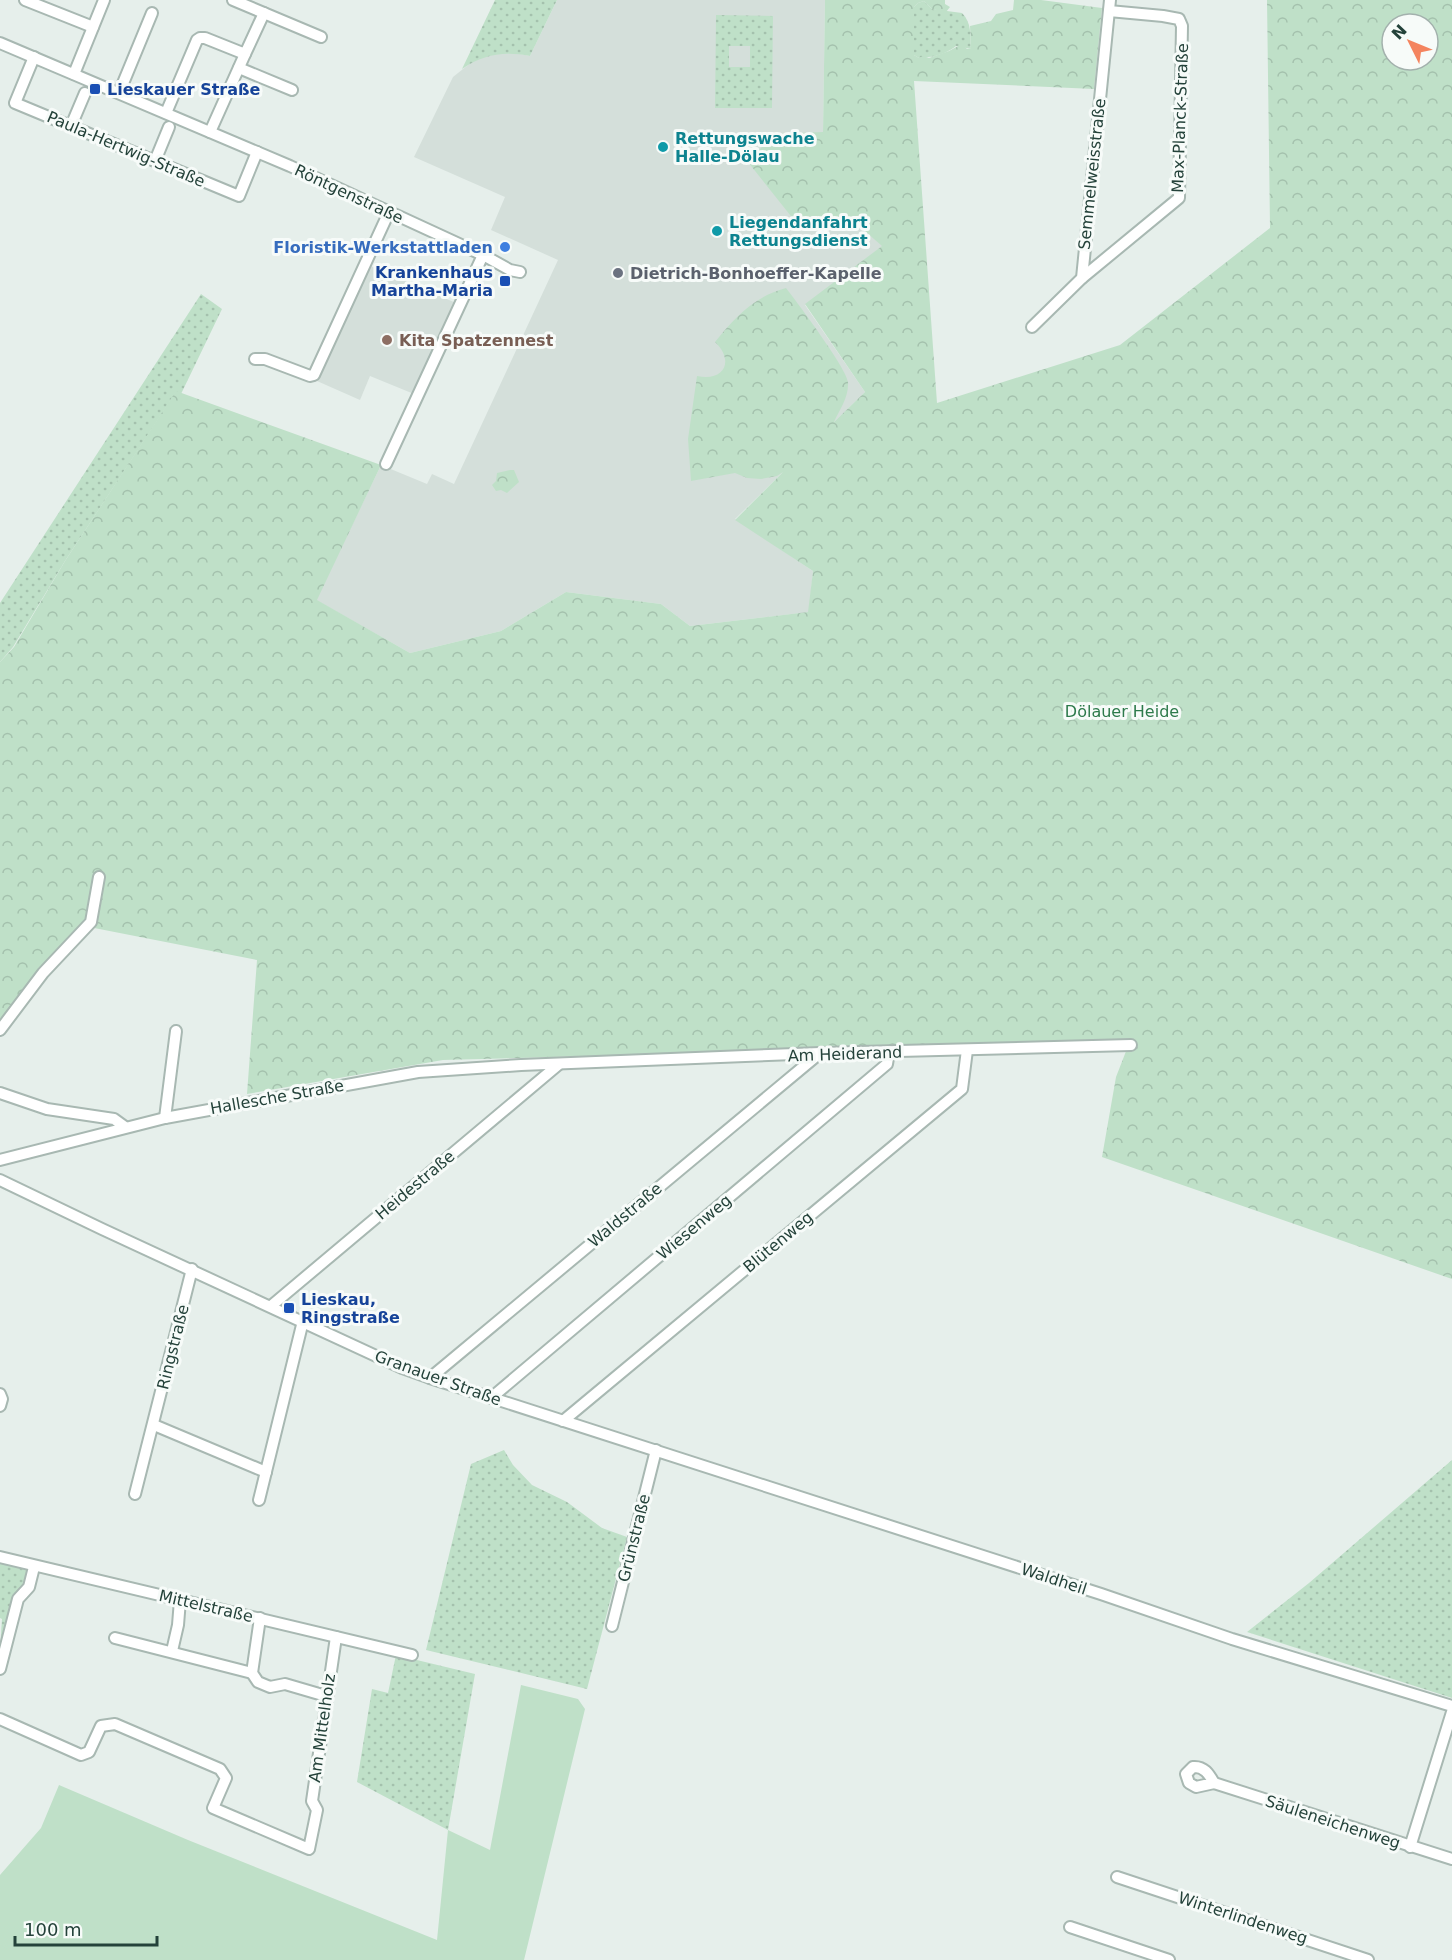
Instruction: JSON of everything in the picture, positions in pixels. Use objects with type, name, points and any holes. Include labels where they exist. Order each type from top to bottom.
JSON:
[{"type":"street","points":[[25,0],[93,27]]},
{"type":"street","points":[[74,74],[104,0]]},
{"type":"street","points":[[232,0],[321,37]]},
{"type":"street","name":"Max-Planck-Straße","points":[[1082,278],[1179,198],[1182,26],[1179,19],[1110,6]]},
{"type":"street","name":"Semmelweisstraße","points":[[1082,278],[1110,6]]},
{"type":"street","points":[[119,93],[152,13]]},
{"type":"street","points":[[210,132],[264,13]]},
{"type":"street","points":[[166,113],[197,40],[205,38],[245,54]]},
{"type":"street","name":"Röntgenstraße","points":[[0,43],[257,152],[483,255],[510,270],[520,272]]},
{"type":"street","name":"Paula-Hertwig-Straße","points":[[34,57],[15,103],[239,196],[257,152]]},
{"type":"street","points":[[239,68],[292,90]]},
{"type":"street","points":[[71,126],[85,93]]},
{"type":"street","points":[[154,161],[169,127]]},
{"type":"street","points":[[255,359],[265,358],[310,376],[314,375],[389,212]]},
{"type":"street","points":[[386,464],[483,255]]},
{"type":"street","points":[[1032,327],[1082,278]]},
{"type":"street","points":[[0,1030],[44,973],[91,922],[99,877]]},
{"type":"street","points":[[165,1118],[176,1030]]},
{"type":"street","name":"Am Heiderand","points":[[558,1065],[820,1053],[1131,1045]]},
{"type":"street","name":"Blütenweg","points":[[563,1421],[962,1089],[967,1050]]},
{"type":"street","name":"Wiesenweg","points":[[491,1398],[887,1064],[890,1052]]},
{"type":"street","name":"Waldstraße","points":[[430,1378],[820,1053]]},
{"type":"street","name":"Hallesche Straße","points":[[0,1160],[165,1118],[418,1072],[558,1065]]},
{"type":"street","name":"Heidestraße","points":[[271,1306],[558,1065]]},
{"type":"street","points":[[0,1093],[47,1109],[114,1119],[125,1128]]},
{"type":"street","name":"Granauer Straße","points":[[0,1179],[402,1368],[656,1450]]},
{"type":"street","name":"Ringstraße","points":[[135,1494],[192,1269]]},
{"type":"street","points":[[259,1500],[303,1322]]},
{"type":"street","points":[[0,1394],[2,1399],[0,1406]]},
{"type":"street","points":[[154,1425],[266,1472]]},
{"type":"street","name":"Grünstraße","points":[[612,1626],[656,1450]]},
{"type":"street","name":"Waldheil","points":[[656,1450],[1101,1594],[1232,1639],[1452,1706]]},
{"type":"street","name":"Mittelstraße","points":[[0,1557],[33,1567],[412,1655]]},
{"type":"street","points":[[0,1669],[18,1599],[29,1587],[33,1567]]},
{"type":"street","points":[[172,1651],[178,1625],[180,1600]]},
{"type":"street","points":[[252,1673],[260,1618]]},
{"type":"street","name":"Am Mittelholz","points":[[0,1719],[81,1755],[89,1752],[101,1726],[115,1724],[220,1769],[226,1778],[213,1808],[309,1849],[317,1810],[312,1801],[336,1637]]},
{"type":"street","points":[[115,1638],[252,1673],[258,1682],[270,1687],[285,1684],[326,1696]]},
{"type":"street","points":[[1410,1847],[1452,1713]]},
{"type":"street","name":"Säuleneichenweg","points":[[1214,1783],[1452,1859]]},
{"type":"street","name":"Winterlindenweg","points":[[1117,1877],[1368,1960]]},
{"type":"street","points":[[1070,1927],[1169,1960]]},
{"type":"shaded area","points":[[557,0],[825,0],[823,133],[774,134],[798,225],[851,219],[883,246],[805,305],[865,392],[735,519],[813,571],[809,612],[690,626],[661,604],[566,592],[501,631],[410,653],[316,600],[381,465],[427,484],[432,474],[454,484],[558,260],[491,230],[505,197],[414,157],[453,77],[473,61],[492,54],[515,53],[530,56]]},
{"type":"shaded area","name":"Kita Spatzennest","points":[[368,265],[456,303],[414,394],[370,376],[360,400],[317,381]]},
{"type":"green space","points":[[495,0],[557,0],[530,56],[494,55],[478,60],[462,69]]},
{"type":"green space","name":"Dölauer Heide","points":[[825,0],[945,0],[945,4],[950,7],[946,12],[932,9],[924,1],[914,7],[914,55],[919,58],[923,56],[929,58],[962,44],[967,49],[971,49],[970,26],[991,21],[996,14],[1013,10],[1014,0],[1041,0],[1102,8],[1094,89],[914,81],[937,403],[1120,345],[1270,228],[1267,0],[1452,0],[1452,1279],[1102,1157],[1116,1077],[1130,1041],[443,1060],[247,1094],[257,960],[84,926],[3,1021],[0,1021],[0,662],[14,647],[65,561],[176,391],[381,465],[317,600],[410,653],[501,631],[566,592],[661,604],[690,626],[808,612],[813,571],[735,520],[783,472],[777,476],[761,479],[747,478],[735,473],[691,481],[688,439],[697,376],[714,376],[724,368],[724,356],[715,342],[755,302],[786,288],[821,335],[846,375],[847,393],[834,422],[865,392],[805,304],[882,246],[851,219],[798,225],[748,162],[774,134],[823,132]]},
{"type":"green space","points":[[924,1],[932,9],[962,13],[969,25],[971,49],[956,46],[935,56],[919,58],[914,55],[914,7]]},
{"type":"green space","points":[[716,15],[773,16],[772,108],[715,108]],"holes":[[[729,46],[750,46],[750,67],[729,67]]]},
{"type":"green space","points":[[201,294],[222,309],[181,394],[176,392],[65,561],[13,647],[0,662],[0,603]]},
{"type":"green space","points":[[514,470],[519,482],[507,493],[501,490],[496,491],[492,485],[496,481],[497,473]]},
{"type":"green space","points":[[504,1450],[513,1465],[532,1485],[567,1502],[602,1528],[627,1537],[587,1689],[426,1650],[471,1464]]},
{"type":"green space","points":[[1452,1460],[1452,1698],[1247,1632],[1309,1583]]},
{"type":"green space","points":[[0,1561],[27,1568],[22,1589],[14,1598],[0,1648],[2,1619],[0,1618]]},
{"type":"green space","points":[[396,1655],[475,1674],[448,1830],[357,1782],[372,1689],[388,1693]]},
{"type":"green space","points":[[521,1685],[578,1699],[585,1709],[524,1960],[0,1960],[0,1875],[41,1828],[59,1785],[188,1840],[437,1940],[448,1830],[490,1850]]},
{"type":"place","name":"Lieskauer Straße","points":[[95,89]]},
{"type":"place","name":"Rettungswache Halle-Dölau","points":[[663,147]]},
{"type":"place","name":"Liegendanfahrt Rettungsdienst","points":[[717,231]]},
{"type":"place","name":"Floristik-Werkstattladen","points":[[505,247]]},
{"type":"place","name":"Dietrich-Bonhoeffer-Kapelle","points":[[618,273]]},
{"type":"place","name":"Krankenhaus Martha-Maria","points":[[505,281]]},
{"type":"place","name":"Kita Spatzennest","points":[[387,340]]},
{"type":"place","name":"Lieskau, Ringstraße","points":[[289,1308]]}]
